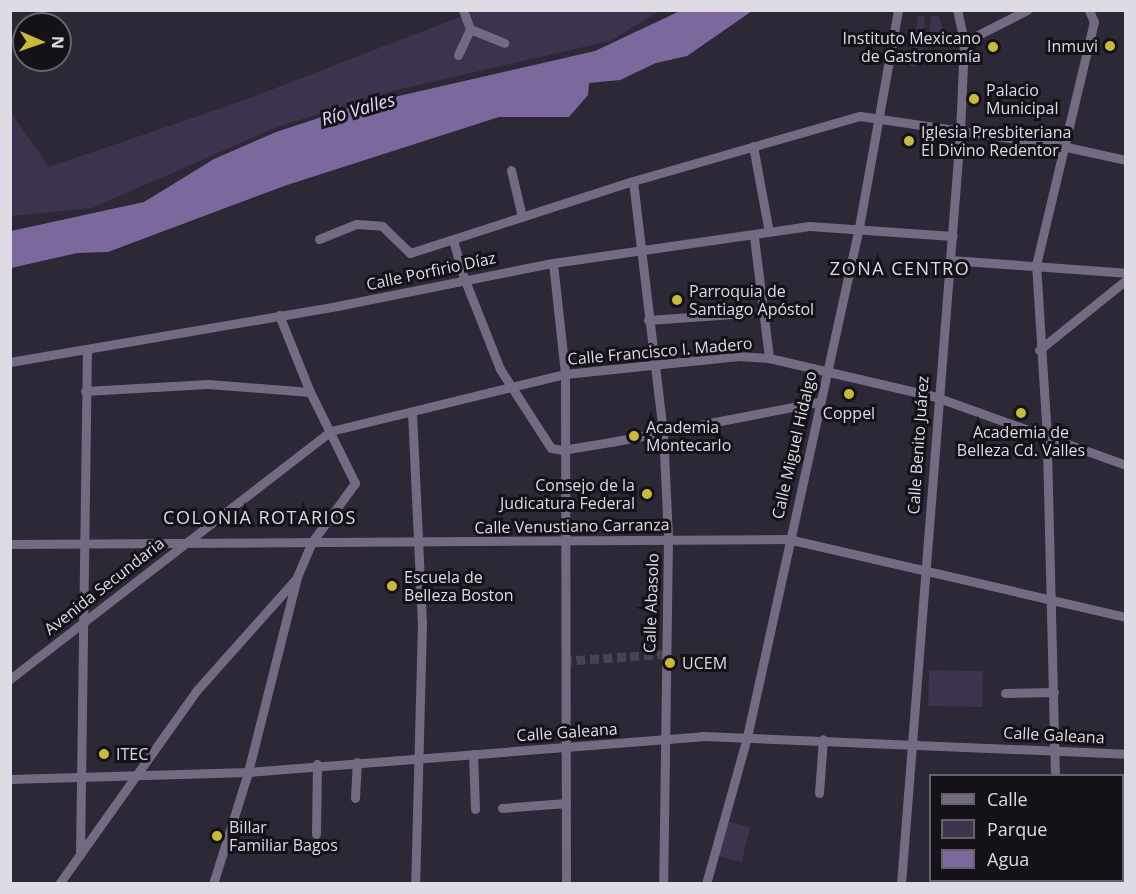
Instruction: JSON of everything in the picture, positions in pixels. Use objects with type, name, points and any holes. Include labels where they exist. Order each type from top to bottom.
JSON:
[{"type":"street","points":[[463,10],[471,29],[504,43]]},
{"type":"street","name":"Calle Miguel Hidalgo","points":[[706,884],[747,737],[788,539],[859,227],[881,117],[898,10]]},
{"type":"street","name":"Calle Benito Juárez","points":[[901,884],[915,744],[936,397],[951,260],[960,133],[964,42],[957,10]]},
{"type":"street","points":[[964,42],[1027,10]]},
{"type":"street","points":[[1055,774],[1047,438],[1039,350],[1036,265],[1062,146],[1094,22],[1089,10]]},
{"type":"street","points":[[458,55],[471,29]]},
{"type":"street","points":[[319,238],[356,224],[382,226],[410,253],[633,181],[860,116],[881,117],[898,123],[946,126],[960,133],[1062,146],[1125,160]]},
{"type":"street","points":[[753,146],[769,232]]},
{"type":"street","points":[[511,170],[522,217]]},
{"type":"street","name":"Calle Abasolo","points":[[633,181],[663,431],[668,539],[663,739],[663,884]]},
{"type":"street","name":"Calle Porfirio Díaz","points":[[10,362],[279,315],[553,262],[754,237],[769,232],[809,226],[859,227],[953,236]]},
{"type":"street","points":[[754,237],[769,358]]},
{"type":"street","points":[[453,240],[464,278],[511,388],[551,448],[562,450],[819,402]]},
{"type":"street","points":[[951,260],[1125,273]]},
{"type":"street","points":[[553,262],[565,374],[562,450],[565,542],[566,884]]},
{"type":"street","points":[[1039,350],[1125,280]]},
{"type":"street","points":[[648,320],[762,312]]},
{"type":"street","points":[[213,884],[248,772],[297,577],[312,542],[355,483],[310,392],[279,315]]},
{"type":"street","points":[[80,855],[81,622],[87,350]]},
{"type":"street","name":"Calle Francisco I. Madero","points":[[331,431],[565,374],[739,356],[769,358],[827,370],[936,397],[1125,465]]},
{"type":"street","points":[[85,391],[232,384],[310,392]]},
{"type":"street","points":[[412,412],[420,544],[416,884]]},
{"type":"street","name":"Avenida Secundaria","points":[[10,679],[331,431]]},
{"type":"street","name":"Calle Venustiano Carranza","points":[[10,544],[182,545],[312,542],[420,544],[788,539],[925,573],[1125,617]]},
{"type":"street","points":[[59,884],[140,775],[196,690],[297,577]]},
{"type":"street","points":[[1005,693],[1054,692]]},
{"type":"street","name":"Calle Galeana","points":[[10,779],[248,772],[317,764],[565,748],[663,739],[747,737],[1125,754]]},
{"type":"street","points":[[819,793],[823,739]]},
{"type":"street","points":[[473,754],[475,809]]},
{"type":"street","points":[[355,798],[357,762]]},
{"type":"street","points":[[316,834],[317,764]]},
{"type":"street","points":[[502,808],[566,803]]},
{"type":"green space","points":[[460,11],[660,11],[610,41],[396,90],[277,127],[92,208],[11,216],[10,111],[49,167],[245,100],[462,16]]},
{"type":"green space","points":[[918,16],[925,16],[922,61],[915,67],[910,65]]},
{"type":"green space","points":[[931,16],[939,16],[945,38],[929,36]]},
{"type":"green space","points":[[929,670],[983,671],[982,707],[928,706]]},
{"type":"green space","points":[[726,821],[750,827],[742,862],[717,856]]},
{"type":"water","name":"Río Valles","points":[[682,10],[752,11],[687,56],[656,63],[620,80],[589,83],[588,95],[569,117],[499,117],[287,185],[108,252],[77,253],[11,268],[11,231],[144,202],[214,159],[276,132],[355,106],[595,51]]},
{"type":"tunnel","points":[[563,661],[665,654]]},
{"type":"place","name":"Inmuvi","points":[[1110,46]]},
{"type":"place","name":"Instituto Mexicano de Gastronomía","points":[[993,47]]},
{"type":"place","name":"Palacio Municipal","points":[[974,99]]},
{"type":"place","name":"Iglesia Presbiteriana El Divino Redentor","points":[[909,141]]},
{"type":"place","name":"Parroquia de Santiago Apóstol","points":[[677,300]]},
{"type":"place","name":"Coppel","points":[[849,394]]},
{"type":"place","name":"Academia de Belleza Cd. Valles","points":[[1021,413]]},
{"type":"place","name":"Academia Montecarlo","points":[[634,436]]},
{"type":"place","name":"Consejo de la Judicatura Federal","points":[[647,494]]},
{"type":"place","name":"Escuela de Belleza Boston","points":[[392,586]]},
{"type":"place","name":"UCEM","points":[[670,663]]},
{"type":"place","name":"ITEC","points":[[104,754]]},
{"type":"place","name":"Billar Familiar Bagos","points":[[217,836]]},
{"type":"district","name":"ZONA CENTRO","points":[[900,268]]},
{"type":"district","name":"COLONIA ROTARIOS","points":[[260,517]]}]
